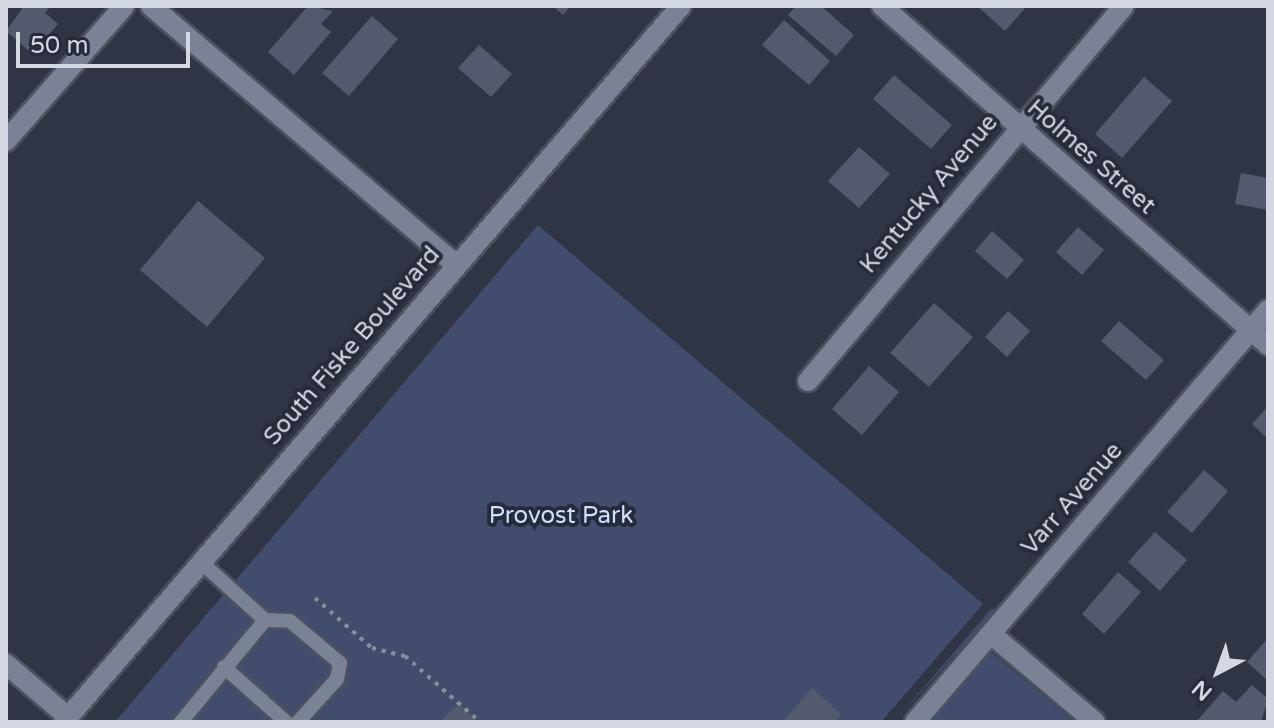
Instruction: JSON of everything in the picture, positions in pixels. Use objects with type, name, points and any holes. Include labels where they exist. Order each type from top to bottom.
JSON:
[{"type":"street","points":[[6,141],[124,6]]},
{"type":"street","points":[[151,6],[456,265]]},
{"type":"street","name":"South Fiske Boulevard","points":[[66,719],[681,6]]},
{"type":"street","name":"Holmes Street","points":[[882,6],[1268,345]]},
{"type":"street","name":"Kentucky Avenue","points":[[808,381],[1018,128],[1124,6]]},
{"type":"street","name":"Varr Avenue","points":[[915,722],[1268,310]]},
{"type":"street","points":[[991,634],[1095,722]]},
{"type":"street","points":[[6,664],[66,719]]},
{"type":"lane","points":[[201,562],[265,620],[290,621],[340,663],[337,679],[298,722]]},
{"type":"lane","points":[[181,722],[265,620]]},
{"type":"lane","points":[[224,667],[286,722]]},
{"type":"path","points":[[315,598],[372,648],[405,656],[480,722]]},
{"type":"green space","name":"Provost Park","points":[[538,225],[983,604],[881,722],[115,722]]},
{"type":"green space","points":[[992,608],[995,611],[894,722]]},
{"type":"green space","points":[[991,652],[1075,722],[931,722]]},
{"type":"building","points":[[24,6],[51,6],[45,13],[58,24],[32,54],[6,31]]},
{"type":"building","points":[[308,6],[333,11],[321,24],[331,32],[294,75],[268,52]]},
{"type":"building","points":[[553,6],[571,6],[563,15]]},
{"type":"building","points":[[796,6],[821,6],[854,35],[836,56],[788,15]]},
{"type":"building","points":[[977,6],[1027,6],[1005,31]]},
{"type":"building","points":[[372,16],[398,39],[349,96],[322,73]]},
{"type":"building","points":[[784,20],[830,61],[809,85],[762,45]]},
{"type":"building","points":[[479,45],[512,74],[491,97],[458,68]]},
{"type":"building","points":[[894,75],[952,125],[931,149],[873,99]]},
{"type":"building","points":[[1144,77],[1172,101],[1122,158],[1095,134]]},
{"type":"building","points":[[859,147],[890,174],[859,208],[828,181]]},
{"type":"building","points":[[1241,173],[1268,178],[1268,210],[1235,204]]},
{"type":"building","points":[[198,201],[265,258],[207,327],[140,270]]},
{"type":"building","points":[[1078,227],[1104,250],[1082,275],[1056,252]]},
{"type":"building","points":[[992,231],[1024,260],[1007,279],[975,251]]},
{"type":"building","points":[[934,303],[973,337],[929,387],[890,353]]},
{"type":"building","points":[[1008,311],[1030,331],[1007,357],[985,337]]},
{"type":"building","points":[[1119,321],[1164,360],[1146,380],[1101,341]]},
{"type":"building","points":[[869,366],[899,392],[862,435],[832,409]]},
{"type":"building","points":[[1268,406],[1268,439],[1252,424]]},
{"type":"building","points":[[1204,470],[1228,491],[1192,533],[1167,512]]},
{"type":"building","points":[[1155,532],[1187,560],[1160,591],[1128,562]]},
{"type":"building","points":[[1118,572],[1141,592],[1104,634],[1082,614]]},
{"type":"building","points":[[1268,638],[1268,681],[1247,662]]},
{"type":"building","points":[[1252,685],[1268,699],[1261,722],[1196,722],[1223,691],[1236,702]]},
{"type":"building","points":[[812,688],[841,714],[834,722],[782,722]]},
{"type":"building","points":[[458,703],[478,722],[440,722]]}]
